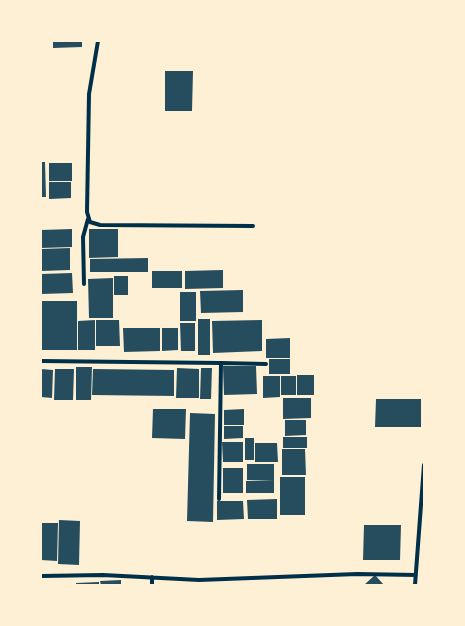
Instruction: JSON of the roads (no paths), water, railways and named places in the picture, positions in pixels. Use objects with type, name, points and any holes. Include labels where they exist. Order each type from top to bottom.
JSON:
[{"type":"street","points":[[84,284],[83,236],[88,219],[89,94],[98,41]]},
{"type":"street","points":[[88,219],[91,224],[100,225],[253,226]]},
{"type":"street","points":[[41,361],[266,364]]},
{"type":"street","points":[[219,499],[221,363]]},
{"type":"street","points":[[415,585],[424,465]]},
{"type":"street","points":[[41,576],[103,575],[199,580],[357,574],[416,575]]},
{"type":"street","points":[[152,577],[152,585]]}]
